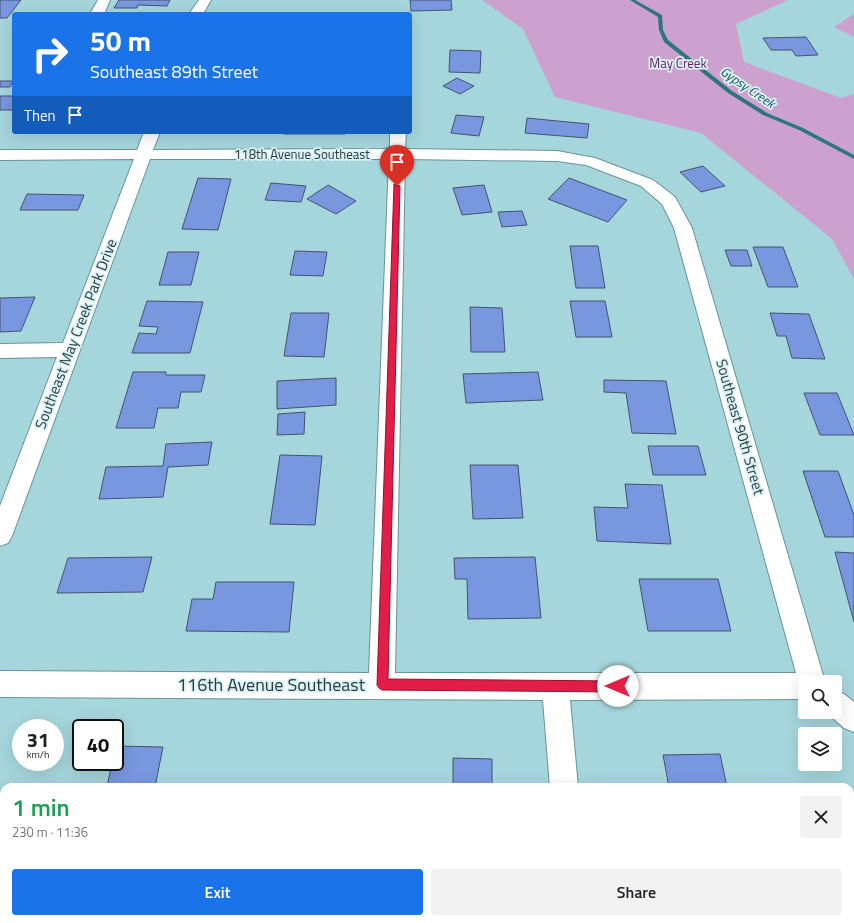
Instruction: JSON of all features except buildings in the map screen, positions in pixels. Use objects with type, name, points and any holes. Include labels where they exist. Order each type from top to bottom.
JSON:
[{"type":"street","points":[[98,12],[104,0]]},
{"type":"street","points":[[197,12],[205,0]]},
{"type":"street","name":"Southeast May Creek Park Drive","points":[[0,536],[151,134]]},
{"type":"street","points":[[382,685],[398,134]]},
{"type":"street","name":"118th Avenue Southeast","points":[[0,155],[398,154],[557,156],[589,161],[647,183]]},
{"type":"street","name":"Southeast 90th Street","points":[[647,183],[669,201],[683,228],[810,675]]},
{"type":"street","points":[[0,351],[70,350]]},
{"type":"street","name":"116th Avenue Southeast","points":[[0,684],[555,687],[798,686]]},
{"type":"street","points":[[555,687],[564,783]]},
{"type":"street","points":[[842,709],[854,719]]},
{"type":"green space","name":"May Creek","points":[[482,0],[788,0],[736,24],[744,62],[841,98],[854,94],[854,279],[832,239],[701,133],[555,97],[523,29]]},
{"type":"green space","points":[[854,14],[854,37],[834,27]]},
{"type":"waterway","name":"Gypsy Creek","points":[[632,0],[660,16],[661,30],[666,41],[730,92],[765,114],[801,129],[854,157]]},
{"type":"route","points":[[397,186],[382,685],[555,687],[618,686]]}]
